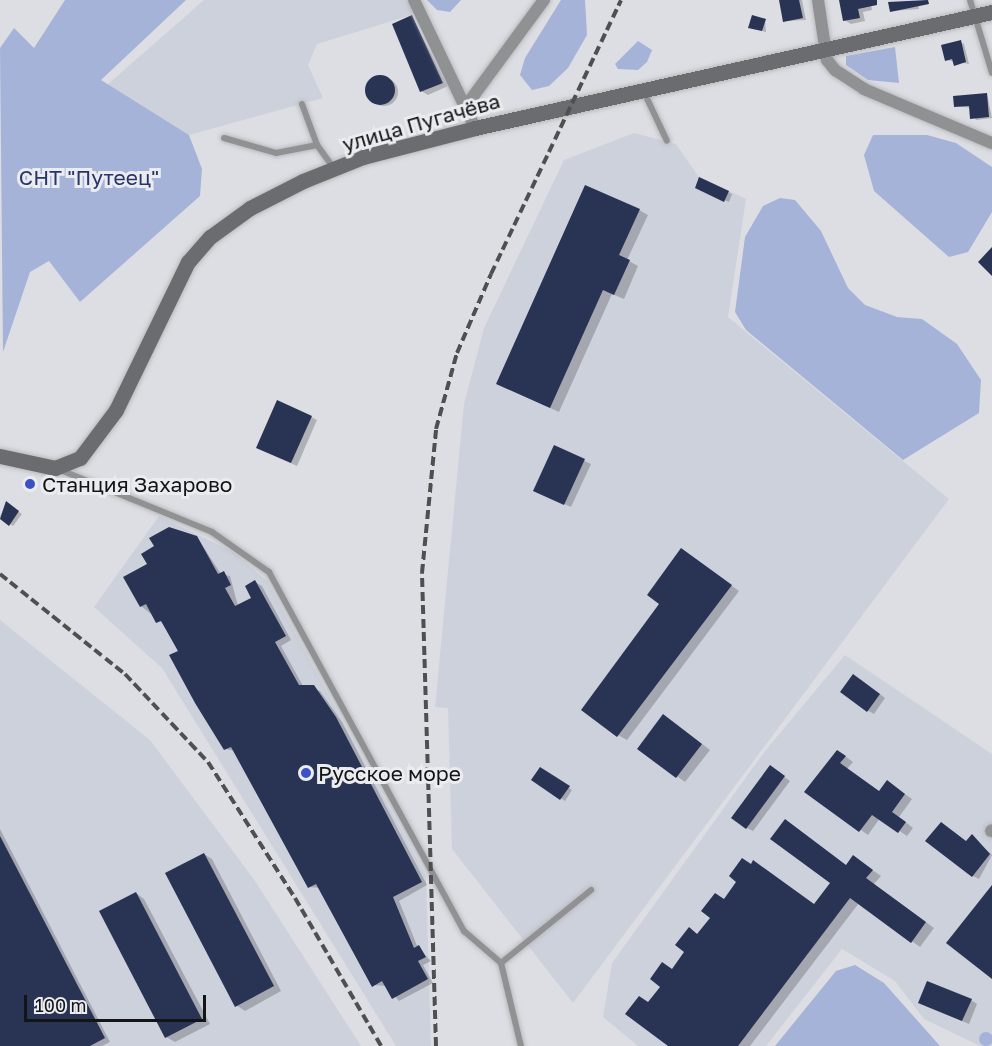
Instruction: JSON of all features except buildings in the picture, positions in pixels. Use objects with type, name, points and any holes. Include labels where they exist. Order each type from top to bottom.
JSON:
[{"type":"street","points":[[414,0],[475,128]]},
{"type":"street","points":[[465,106],[544,0]]},
{"type":"street","points":[[818,0],[825,48],[835,70],[864,89],[992,143]]},
{"type":"street","name":"улица Пугачёва","points":[[55,468],[80,458],[96,443],[169,292],[210,237],[249,208],[334,169],[475,128],[641,87],[992,12]]},
{"type":"street","points":[[0,456],[55,468]]},
{"type":"lane","points":[[970,0],[972,16],[992,73]]},
{"type":"lane","points":[[641,87],[667,141]]},
{"type":"lane","points":[[302,104],[317,145],[334,169]]},
{"type":"lane","points":[[224,138],[276,153],[317,145]]},
{"type":"lane","points":[[55,468],[212,532],[269,572],[464,932],[501,963],[521,1046]]},
{"type":"lane","points":[[501,963],[591,890]]},
{"type":"shaded area","points":[[204,0],[408,0],[415,14],[317,44],[308,65],[323,98],[189,135],[107,85]]},
{"type":"shaded area","points":[[634,133],[676,144],[698,176],[746,199],[728,317],[949,499],[573,1003],[452,849],[448,708],[435,707],[464,404],[484,328],[564,160]]},
{"type":"shaded area","name":"Русское море","points":[[159,516],[233,552],[267,581],[426,876],[431,1046],[396,1046],[162,668],[94,607]]},
{"type":"shaded area","points":[[0,620],[150,740],[255,881],[361,1046],[0,1046]]},
{"type":"shaded area","points":[[845,655],[992,754],[992,1046],[980,1046],[924,1019],[895,981],[842,949],[766,1046],[638,1046],[603,1017],[612,963],[765,751]]},
{"type":"green space","name":"СНТ \"Путеец\"","points":[[65,0],[186,0],[101,80],[189,135],[202,169],[200,196],[80,302],[49,261],[30,272],[3,352],[0,48],[14,28],[34,48]]},
{"type":"green space","points":[[427,0],[461,0],[450,12],[437,10]]},
{"type":"green space","points":[[561,0],[585,0],[587,35],[568,68],[549,86],[532,90],[520,75],[525,58]]},
{"type":"green space","points":[[638,41],[652,50],[647,62],[638,70],[618,69],[615,64]]},
{"type":"green space","points":[[895,47],[899,83],[868,80],[846,65],[846,56]]},
{"type":"green space","points":[[873,135],[927,135],[956,143],[992,167],[992,212],[968,252],[949,257],[874,191],[864,155]]},
{"type":"green space","points":[[780,198],[795,200],[821,231],[848,288],[865,305],[897,317],[922,319],[957,344],[981,380],[979,413],[903,460],[746,330],[735,312],[745,237],[763,206]]},
{"type":"green space","points":[[855,965],[884,983],[940,1046],[775,1046],[836,971]]},
{"type":"green space","points":[[983,1032],[989,1032],[993,1039],[989,1046],[983,1046],[979,1042],[979,1036]]},
{"type":"railway","points":[[436,1046],[422,573],[436,429],[457,353],[491,274],[621,0]]},
{"type":"railway","points":[[0,574],[125,674],[208,762],[295,898],[381,1046]]},
{"type":"place","name":"Станция Захарово","points":[[30,484]]},
{"type":"place","name":"Русское море","points":[[306,773]]}]
